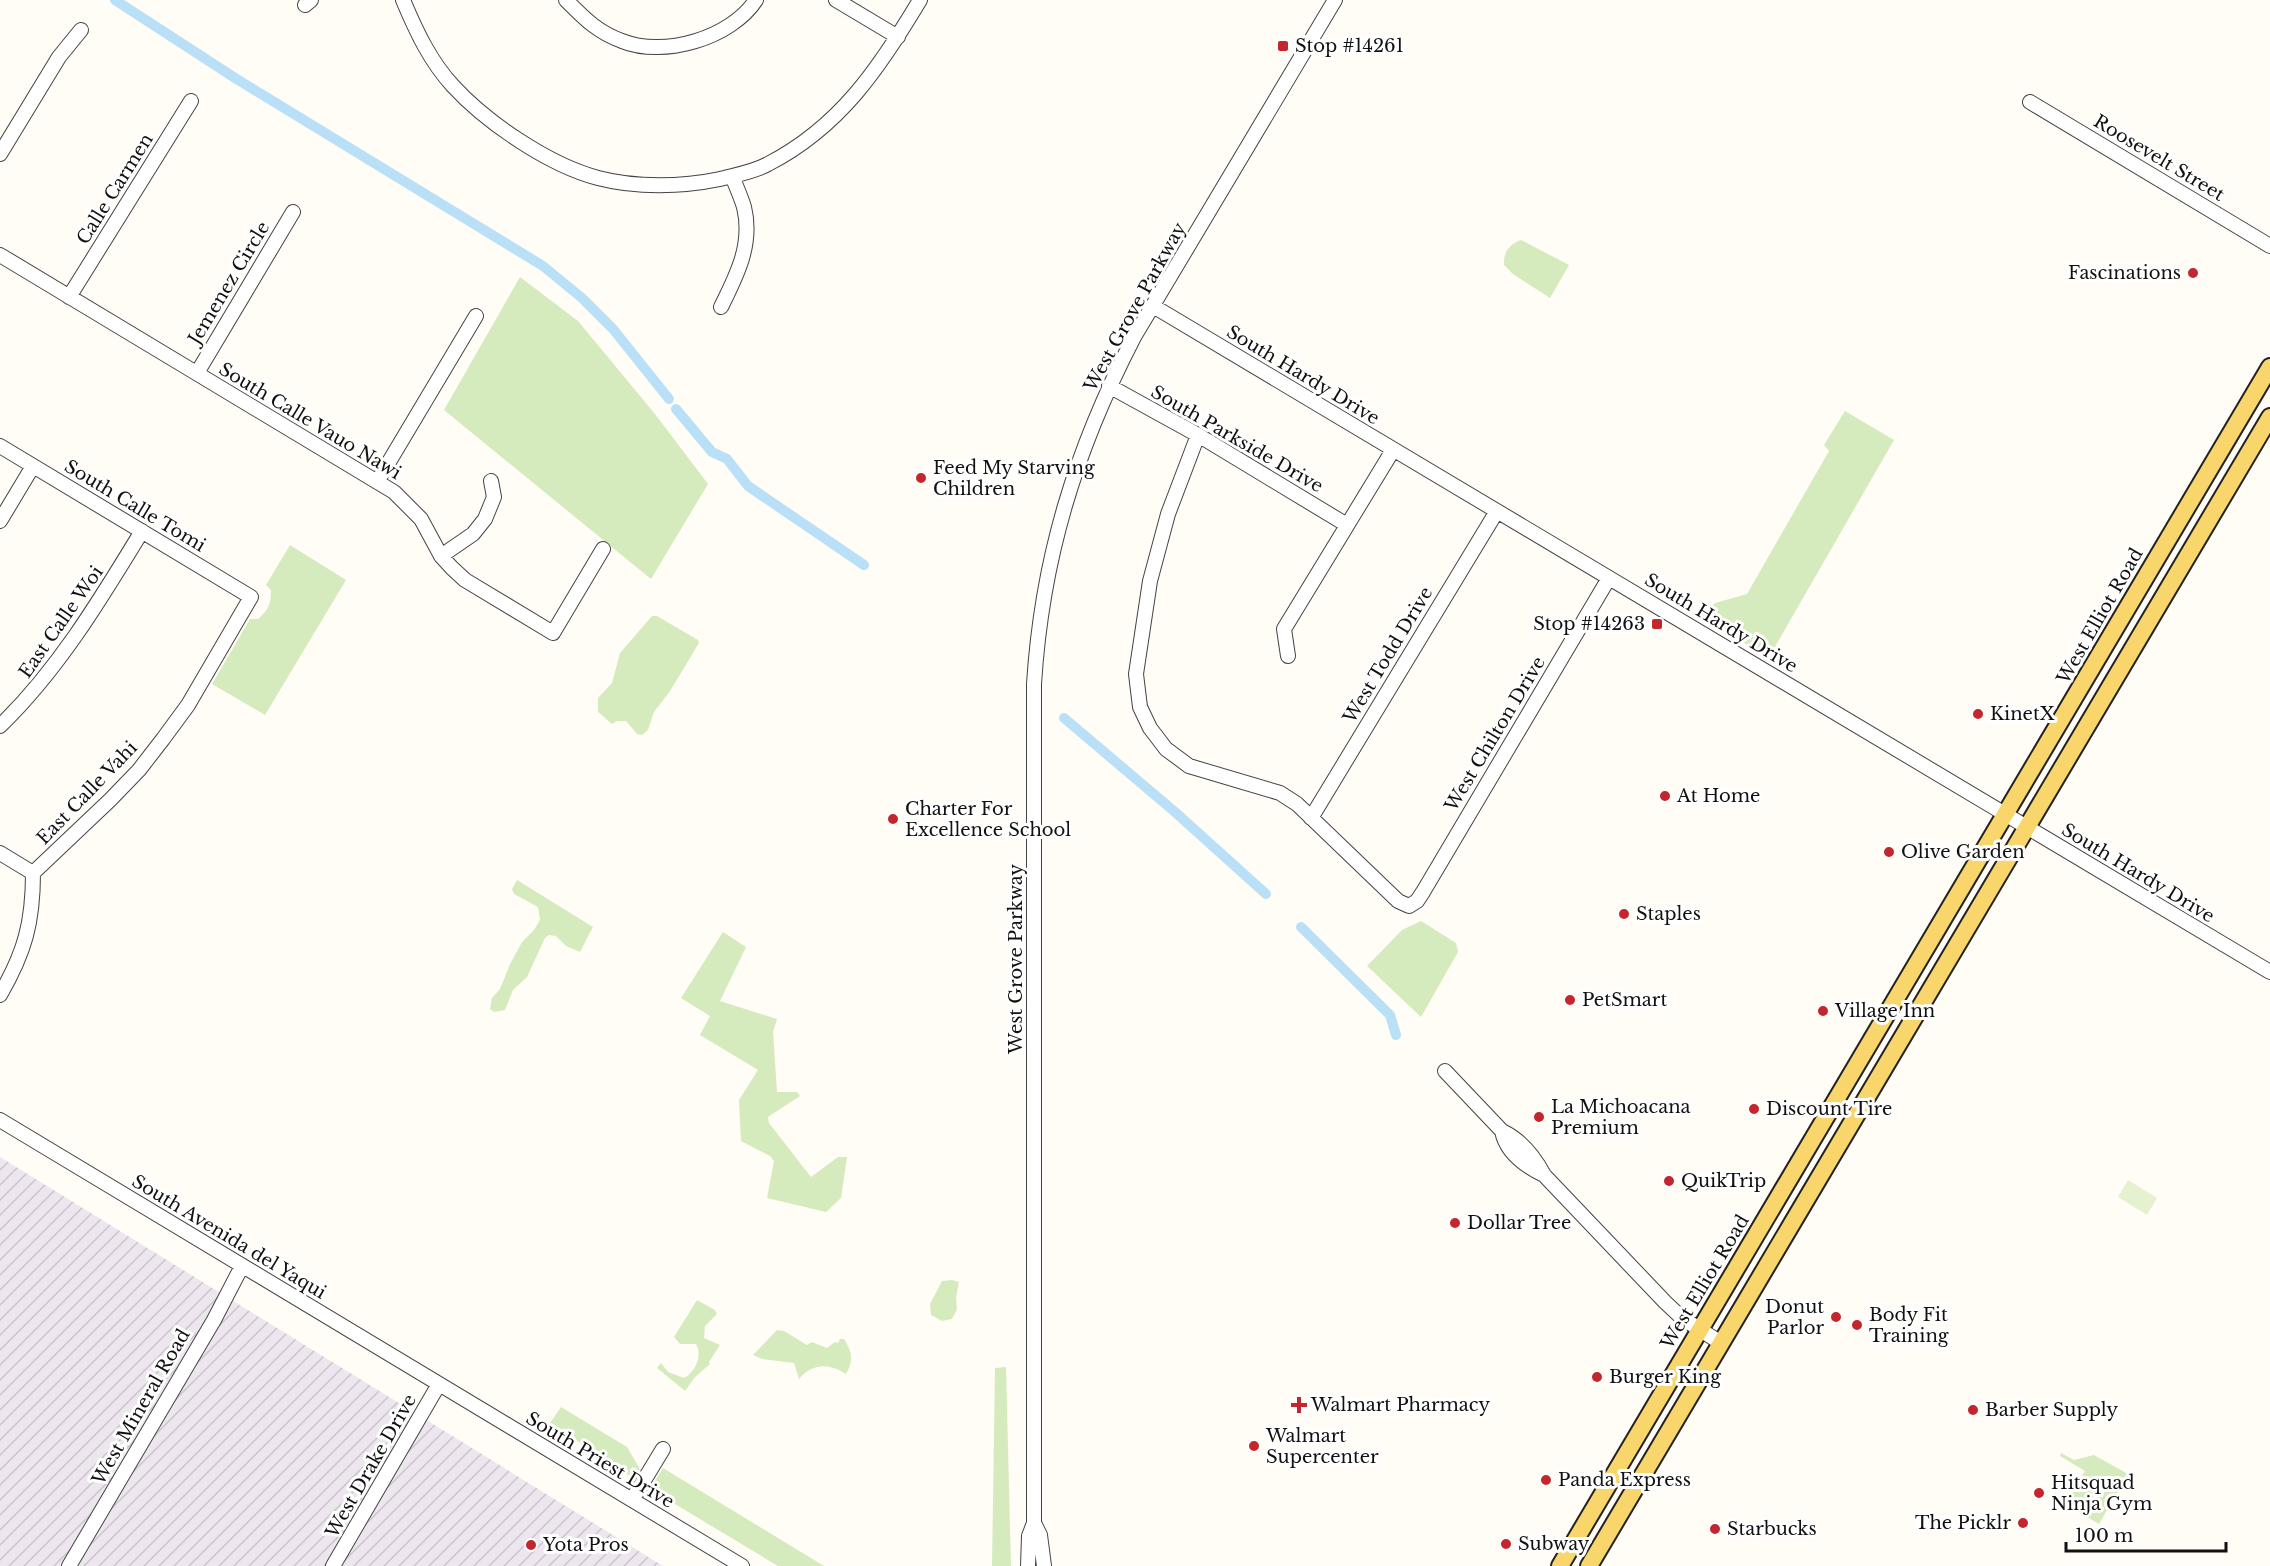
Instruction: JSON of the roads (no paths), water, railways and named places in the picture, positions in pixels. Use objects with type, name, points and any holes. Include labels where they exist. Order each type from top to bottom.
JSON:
[{"type":"main road","name":"West Elliot Road","points":[[1565,1562],[1700,1329],[2270,367]]},
{"type":"main road","points":[[1589,1566],[2270,417]]},
{"type":"street","points":[[403,0],[425,48],[453,86],[495,125],[554,160],[598,178],[653,185],[692,185],[732,176],[766,165],[807,140],[832,120],[872,76],[920,0]]},
{"type":"street","points":[[566,0],[592,26],[623,42],[657,47],[696,41],[726,29],[756,0]]},
{"type":"street","points":[[836,0],[898,37]]},
{"type":"street","name":"West Grove Parkway","points":[[1028,1566],[1029,1536],[1034,1523],[1034,684],[1042,610],[1057,530],[1081,454],[1109,386],[1335,0]]},
{"type":"street","points":[[0,154],[58,57],[81,30]]},
{"type":"street","name":"Calle Carmen","points":[[69,297],[191,101]]},
{"type":"street","name":"Roosevelt Street","points":[[2030,102],[2270,246]]},
{"type":"street","points":[[721,307],[745,255],[744,207],[732,176]]},
{"type":"street","name":"Jemenez Circle","points":[[197,373],[293,212]]},
{"type":"street","name":"South Calle Vauo Nawi","points":[[0,255],[394,492],[421,519],[441,556],[465,580],[554,633],[603,549]]},
{"type":"street","name":"South Hardy Drive","points":[[1154,306],[2270,972]]},
{"type":"street","points":[[377,482],[476,316]]},
{"type":"street","name":"South Parkside Drive","points":[[1109,386],[1198,435],[1347,525]]},
{"type":"street","points":[[1198,435],[1168,514],[1150,581],[1136,674],[1140,707],[1150,728],[1166,749],[1189,766],[1280,793],[1297,804],[1311,818]]},
{"type":"street","name":"South Calle Tomi","points":[[0,446],[251,597]]},
{"type":"street","points":[[1288,656],[1284,629],[1393,450]]},
{"type":"street","points":[[0,521],[33,466]]},
{"type":"street","points":[[441,556],[472,534],[485,519],[494,497],[490,481]]},
{"type":"street","name":"West Todd Drive","points":[[1311,818],[1497,510]]},
{"type":"street","name":"East Calle Woi","points":[[0,726],[29,699],[72,642],[142,531]]},
{"type":"street","name":"West Chilton Drive","points":[[1311,818],[1391,896],[1409,906],[1417,901],[1609,578]]},
{"type":"street","name":"East Calle Vahi","points":[[33,873],[110,801],[164,739],[188,705],[251,597]]},
{"type":"street","points":[[0,853],[33,873],[33,908],[26,940],[14,971],[0,995]]},
{"type":"street","points":[[1445,1071],[1502,1131],[1514,1136],[1536,1159],[1544,1175],[1665,1302],[1721,1343]]},
{"type":"street","name":"South Avenida del Yaqui","points":[[0,1120],[439,1384]]},
{"type":"street","name":"West Mineral Road","points":[[69,1566],[214,1320],[242,1266]]},
{"type":"street","name":"South Priest Drive","points":[[439,1384],[742,1566]]},
{"type":"street","name":"West Drake Drive","points":[[333,1566],[439,1384]]},
{"type":"street","points":[[632,1500],[663,1449]]},
{"type":"street","name":"West Grove Parkway","points":[[1034,1523],[1040,1534],[1044,1566]]},
{"type":"waterway","points":[[115,0],[235,78],[543,266],[582,298],[613,329],[669,399]]},
{"type":"waterway","points":[[676,409],[712,452],[727,459],[748,486],[864,565]]},
{"type":"waterway","points":[[1064,718],[1175,812],[1266,894]]},
{"type":"waterway","points":[[1301,927],[1390,1015],[1396,1035]]},
{"type":"place","name":"Stop #14261","points":[[1283,46]]},
{"type":"place","name":"Fascinations","points":[[2193,273]]},
{"type":"place","name":"Feed My Starving Children","points":[[921,478]]},
{"type":"place","name":"Stop #14263","points":[[1657,624]]},
{"type":"place","name":"KinetX","points":[[1978,714]]},
{"type":"place","name":"At Home","points":[[1665,796]]},
{"type":"place","name":"Charter For Excellence School","points":[[893,819]]},
{"type":"place","name":"Olive Garden","points":[[1889,852]]},
{"type":"place","name":"Staples","points":[[1624,914]]},
{"type":"place","name":"PetSmart","points":[[1570,1000]]},
{"type":"place","name":"Village Inn","points":[[1823,1011]]},
{"type":"place","name":"Discount Tire","points":[[1754,1109]]},
{"type":"place","name":"La Michoacana Premium","points":[[1539,1117]]},
{"type":"place","name":"QuikTrip","points":[[1669,1181]]},
{"type":"place","name":"Dollar Tree","points":[[1455,1223]]},
{"type":"place","name":"Donut Parlor","points":[[1836,1317]]},
{"type":"place","name":"Body Fit Training","points":[[1857,1325]]},
{"type":"place","name":"Burger King","points":[[1597,1377]]},
{"type":"place","name":"Walmart Pharmacy","points":[[1299,1405]]},
{"type":"place","name":"Barber Supply","points":[[1973,1410]]},
{"type":"place","name":"Walmart Supercenter","points":[[1254,1446]]},
{"type":"place","name":"Panda Express","points":[[1546,1480]]},
{"type":"place","name":"Hitsquad Ninja Gym","points":[[2039,1493]]},
{"type":"place","name":"The Picklr","points":[[2023,1523]]},
{"type":"place","name":"Starbucks","points":[[1715,1529]]},
{"type":"place","name":"Subway","points":[[1506,1544]]},
{"type":"place","name":"Yota Pros","points":[[531,1545]]}]
